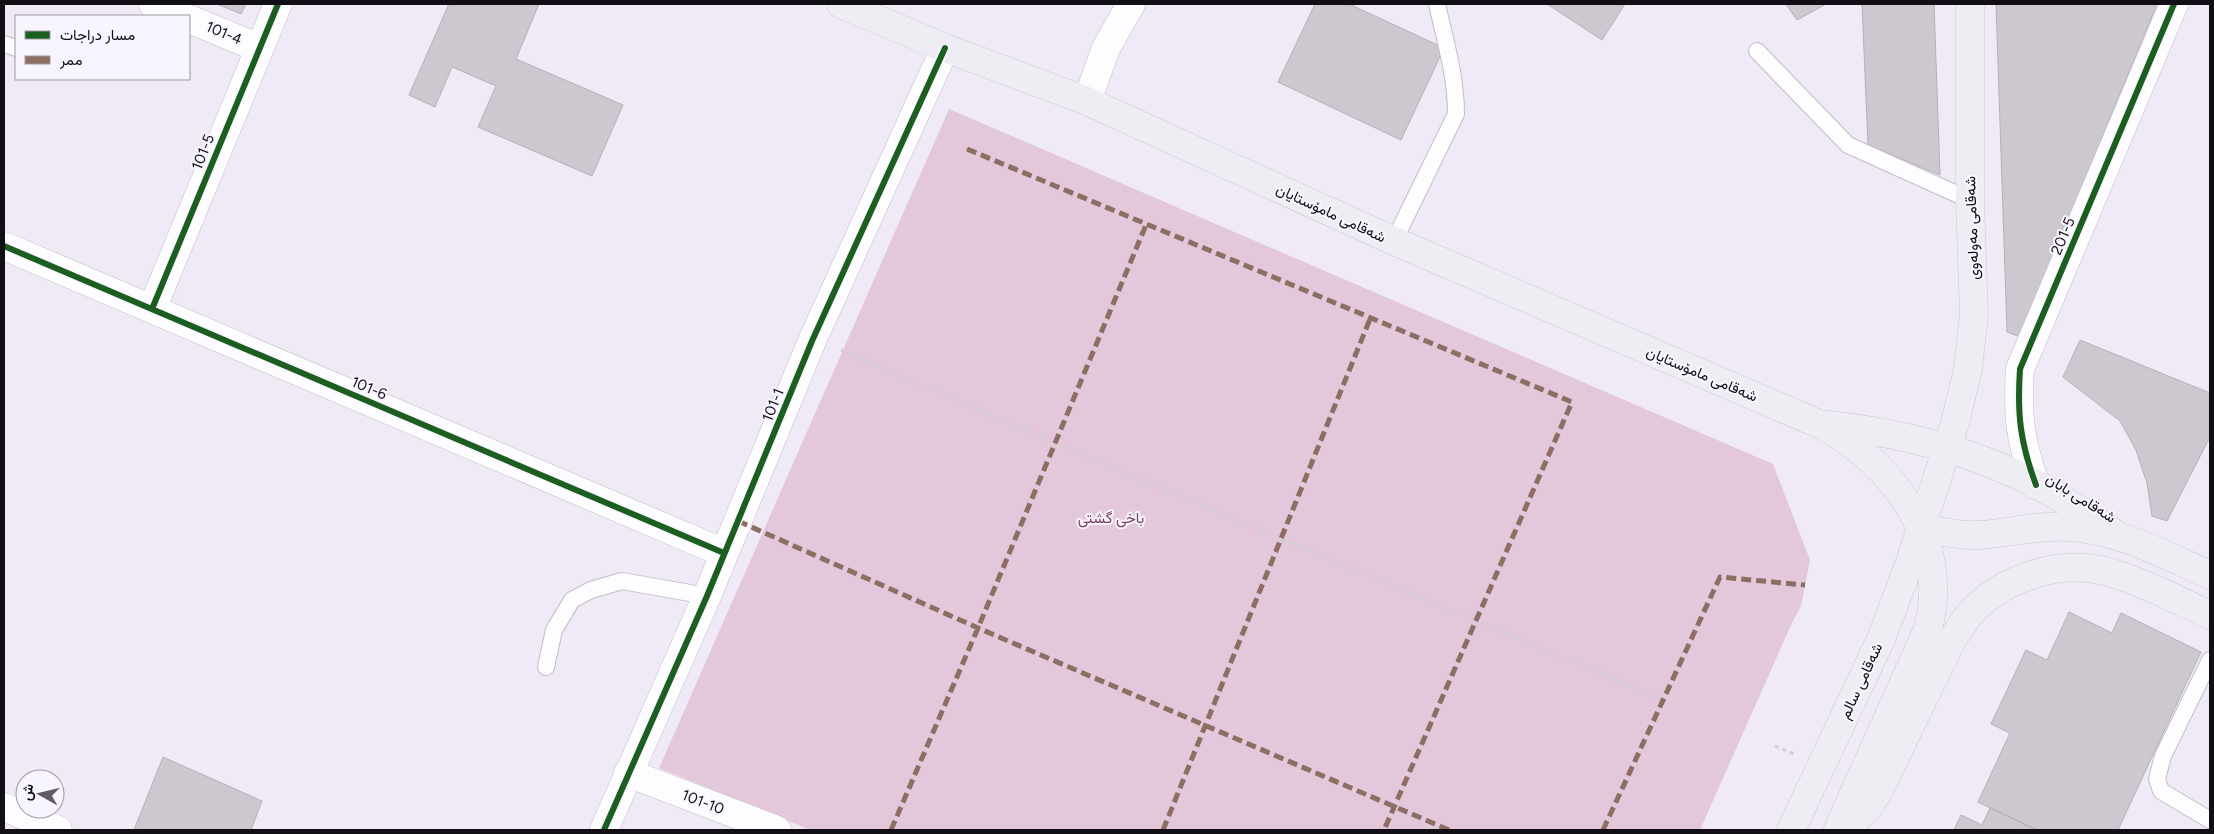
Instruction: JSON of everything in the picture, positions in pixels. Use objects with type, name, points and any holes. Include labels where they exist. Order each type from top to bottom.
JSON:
[{"type":"main road","name":"شەقامی مامۆستایان","points":[[841,4],[945,48],[1087,102],[1394,241],[1819,424],[1844,438],[1867,456],[1887,478],[1920,527]]},
{"type":"main road","name":"شەقامی مەولەوی","points":[[1946,449],[1962,396],[1974,315],[1970,200],[1970,4]]},
{"type":"main road","name":"شەقامی مامۆستایان","points":[[1819,424],[1883,432],[1946,449]]},
{"type":"main road","name":"شەقامی بابان","points":[[1946,449],[1992,465],[2036,485],[2078,508],[2118,536],[2210,575]]},
{"type":"main road","name":"شەقامی سالم","points":[[1792,830],[1880,639],[1946,449]]},
{"type":"main road","name":"شەقامی بابان","points":[[1920,527],[1940,532],[1978,535],[2016,529],[2068,527],[2118,536]]},
{"type":"main road","points":[[1837,830],[1928,629],[1933,609],[1934,587],[1932,566],[1920,527]]},
{"type":"main road","points":[[1846,830],[1878,792],[1953,638],[1968,616],[1988,598],[2010,583],[2035,573],[2062,568],[2088,568],[2114,573],[2210,615]]},
{"type":"street","points":[[153,4],[180,15]]},
{"type":"street","name":"101-5","points":[[152,309],[258,48],[278,4]]},
{"type":"street","points":[[1087,102],[1106,48],[1131,4]]},
{"type":"street","name":"201-5","points":[[2036,485],[2026,457],[2020,428],[2018,399],[2020,369],[2174,4]]},
{"type":"street","name":"101-4","points":[[190,19],[258,48]]},
{"type":"street","name":"101-1","points":[[604,830],[707,596],[812,341],[945,48]]},
{"type":"street","name":"101-6","points":[[4,246],[724,554]]},
{"type":"street","name":"101-10","points":[[628,774],[777,830]]},
{"type":"street","points":[[4,808],[58,830]]},
{"type":"lane","points":[[1394,241],[1456,114],[1456,94],[1451,64],[1437,4]]},
{"type":"lane","points":[[1757,51],[1848,145],[1970,200]]},
{"type":"lane","points":[[546,666],[554,630],[572,600],[591,590],[622,580],[707,596]]},
{"type":"lane","points":[[2210,660],[2163,756],[2158,779],[2161,791],[2210,820]]},
{"type":"path","points":[[812,341],[843,350],[1055,443],[1664,700]]},
{"type":"green space","name":"باخی گشتی","points":[[949,109],[1773,464],[1810,560],[1801,606],[1700,830],[810,830],[659,768]]},
{"type":"building","points":[[217,4],[246,4],[241,14]]},
{"type":"building","points":[[449,4],[539,4],[516,59],[623,105],[592,176],[478,127],[496,86],[452,67],[435,107],[409,95]]},
{"type":"building","points":[[1315,4],[1349,4],[1444,48],[1401,140],[1278,82]]},
{"type":"building","points":[[1547,4],[1625,4],[1602,40]]},
{"type":"building","points":[[1786,4],[1826,4],[1797,20]]},
{"type":"building","points":[[1862,4],[1934,4],[1940,175],[1868,145]]},
{"type":"building","points":[[1996,4],[2157,4],[2020,337],[2007,332]]},
{"type":"building","points":[[2080,340],[2210,393],[2210,437],[2167,521],[2152,516],[2147,483],[2136,450],[2120,421],[2063,377]]},
{"type":"building","points":[[2069,612],[2112,633],[2121,613],[2201,652],[2118,830],[2037,830],[1978,802],[2010,733],[1991,724],[2026,650],[2047,660]]},
{"type":"building","points":[[163,757],[262,801],[251,830],[134,830]]},
{"type":"building","points":[[1990,808],[2037,830],[1954,830],[1961,815],[1982,825]]},
{"type":"marked path","points":[[967,149],[1572,402],[1384,830]]},
{"type":"marked path","points":[[891,830],[978,628],[1146,225]]},
{"type":"marked path","points":[[1163,830],[1370,319]]},
{"type":"marked path","points":[[738,521],[978,628],[1449,830]]},
{"type":"marked path","points":[[1603,830],[1720,577],[1805,585]]},
{"type":"cycle path","points":[[152,309],[278,4]]},
{"type":"cycle path","points":[[2036,485],[2026,455],[2021,428],[2019,400],[2020,369],[2174,4]]},
{"type":"cycle path","points":[[604,830],[707,596],[812,341],[945,48]]},
{"type":"cycle path","points":[[4,246],[724,553]]}]
